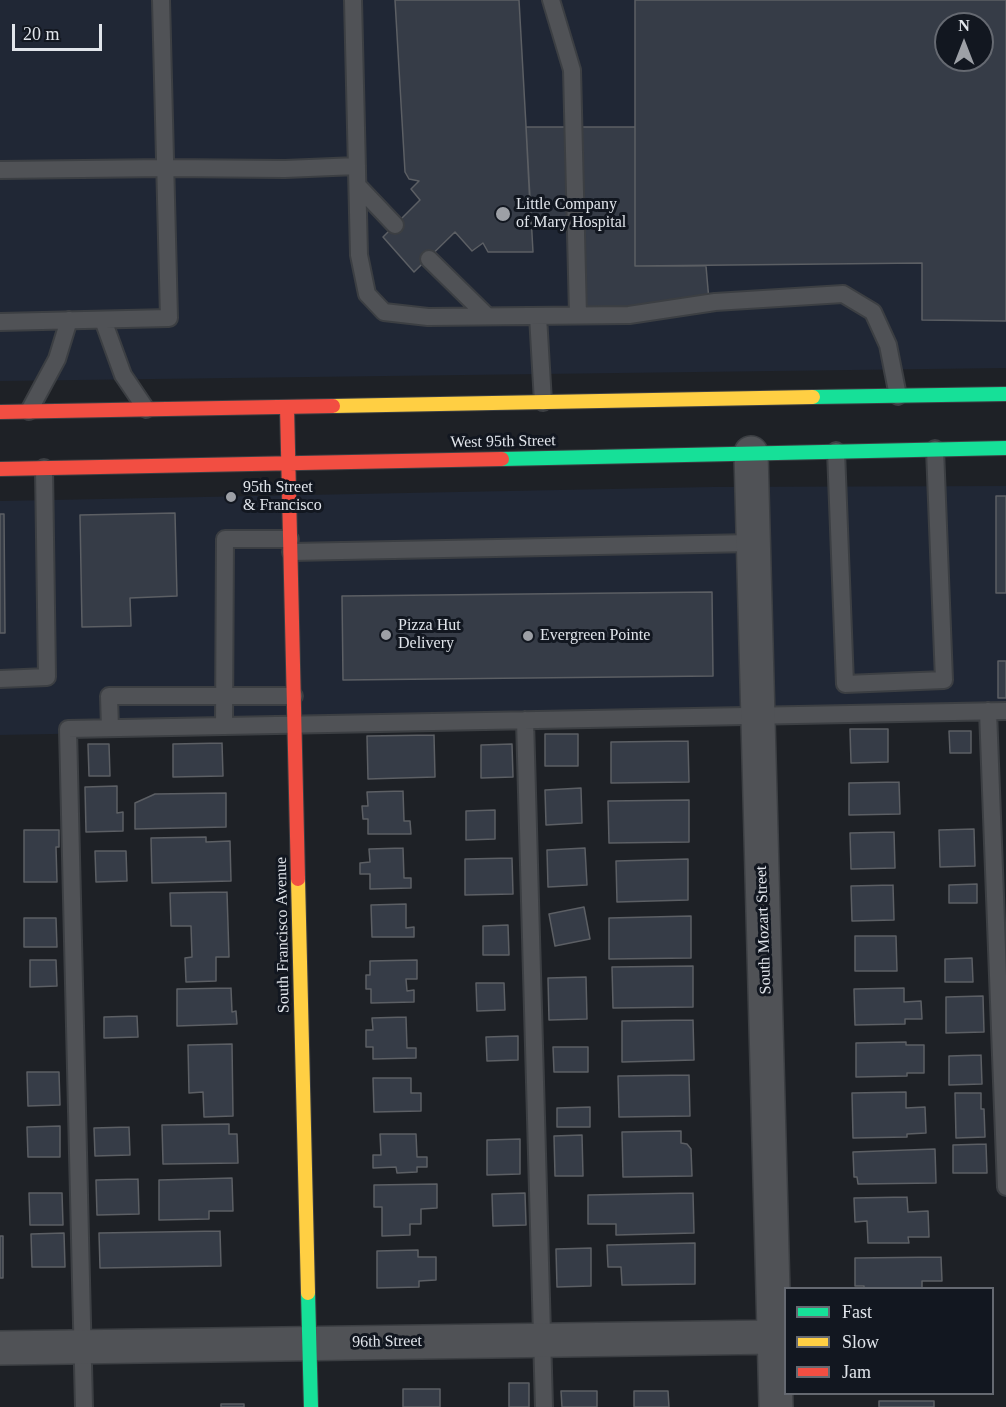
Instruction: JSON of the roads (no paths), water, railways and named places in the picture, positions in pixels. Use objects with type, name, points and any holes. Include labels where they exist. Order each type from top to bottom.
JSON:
[{"type":"main road","points":[[0,412],[1006,394]]},
{"type":"main road","name":"South Francisco Avenue","points":[[287,406],[311,1407]]},
{"type":"main road","name":"West 95th Street","points":[[0,469],[1006,448]]},
{"type":"street","name":"South Mozart Street","points":[[751,453],[776,1407]]},
{"type":"street","name":"96th Street","points":[[0,1348],[774,1337]]},
{"type":"lane","points":[[0,322],[169,318],[161,0]]},
{"type":"lane","points":[[353,0],[359,255],[367,294],[384,312],[428,317],[629,315],[715,302],[843,294],[873,312],[888,345],[898,396]]},
{"type":"lane","points":[[551,0],[572,70],[578,315]]},
{"type":"lane","points":[[0,170],[285,169],[357,166]]},
{"type":"lane","points":[[358,186],[395,225]]},
{"type":"lane","points":[[429,259],[487,316]]},
{"type":"lane","points":[[538,316],[543,402]]},
{"type":"lane","points":[[29,411],[57,359],[69,320]]},
{"type":"lane","points":[[103,320],[123,375],[146,409]]},
{"type":"lane","points":[[836,452],[845,684],[944,680],[936,449]]},
{"type":"lane","points":[[0,679],[47,677],[44,468]]},
{"type":"lane","points":[[224,726],[225,539],[290,545],[753,543]]},
{"type":"lane","points":[[110,728],[109,696],[294,696]]},
{"type":"lane","points":[[988,711],[1006,1187]]},
{"type":"lane","points":[[84,1407],[68,729],[1006,711]]},
{"type":"lane","points":[[525,720],[544,1407]]},
{"type":"place","name":"Little Company of Mary Hospital","points":[[503,214]]},
{"type":"place","name":"95th Street & Francisco","points":[[231,497]]},
{"type":"place","name":"Pizza Hut Delivery","points":[[386,635]]},
{"type":"place","name":"Evergreen Pointe","points":[[528,636]]}]
